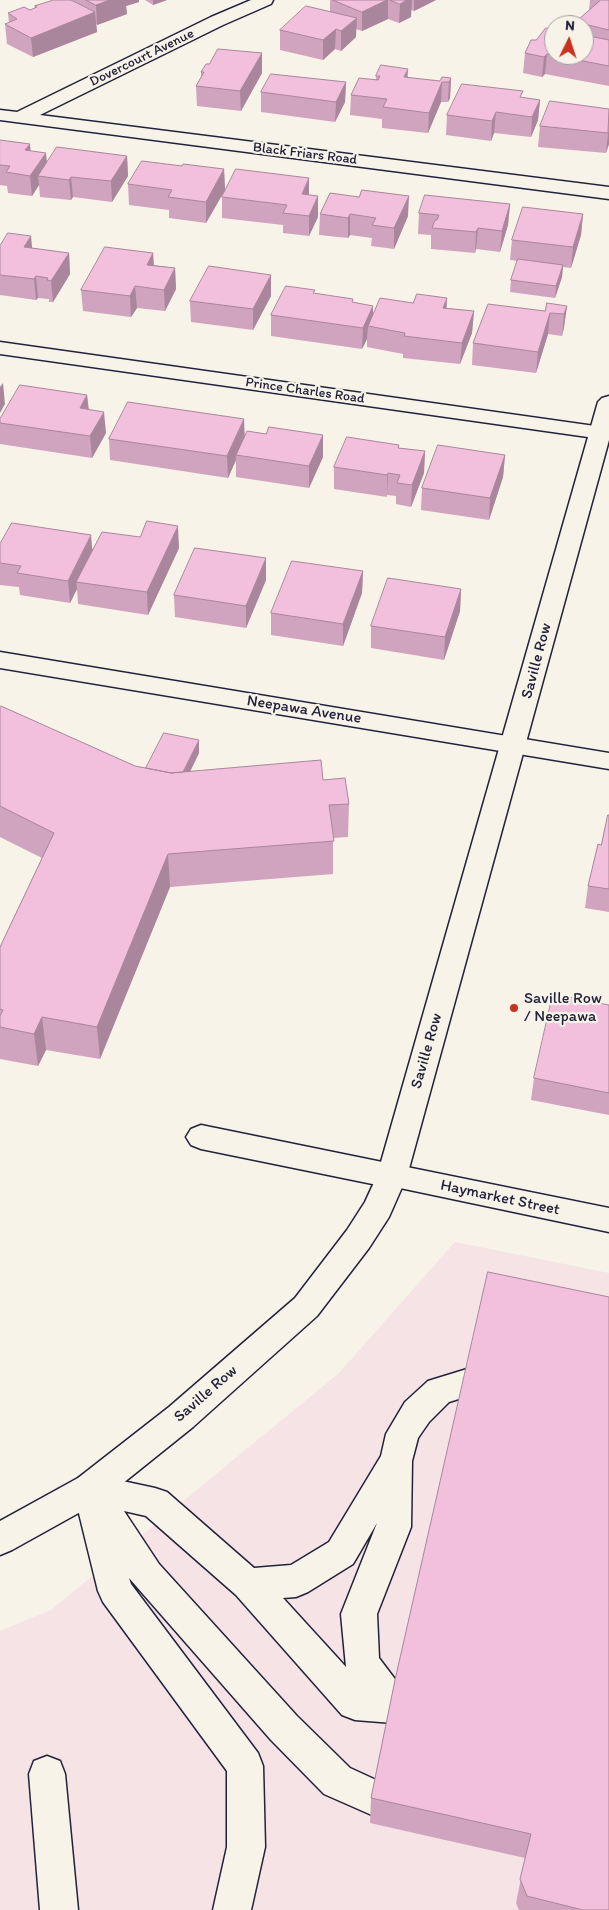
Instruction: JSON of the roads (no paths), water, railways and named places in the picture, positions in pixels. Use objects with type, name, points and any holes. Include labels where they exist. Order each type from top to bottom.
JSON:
[{"type":"street","name":"Dovercourt Avenue","points":[[19,118],[217,21],[265,0]]},
{"type":"street","name":"Black Friars Road","points":[[0,115],[609,193]]},
{"type":"street","name":"Prince Charles Road","points":[[0,348],[605,433]]},
{"type":"street","name":"Saville Row","points":[[0,1539],[90,1489],[180,1416],[306,1307],[358,1239],[378,1208],[392,1176],[605,433],[609,402]]},
{"type":"street","name":"Neepawa Avenue","points":[[0,660],[609,761]]},
{"type":"street","name":"Haymarket Street","points":[[201,1137],[609,1220]]},
{"type":"street","points":[[393,1706],[362,1663],[359,1614],[394,1527],[396,1460],[403,1434],[416,1412],[439,1391],[467,1383]]},
{"type":"street","points":[[248,1584],[296,1581],[341,1552],[396,1460]]},
{"type":"street","points":[[90,1489],[155,1503],[248,1584],[355,1703],[393,1706],[459,1722]]},
{"type":"street","points":[[90,1489],[146,1575],[284,1728],[337,1782],[374,1798]]},
{"type":"street","points":[[90,1489],[115,1590],[246,1766],[246,1847],[232,1910]]},
{"type":"street","points":[[46,1774],[59,1910]]},
{"type":"place","name":"Saville Row / Neepawa","points":[[514,1008]]}]
